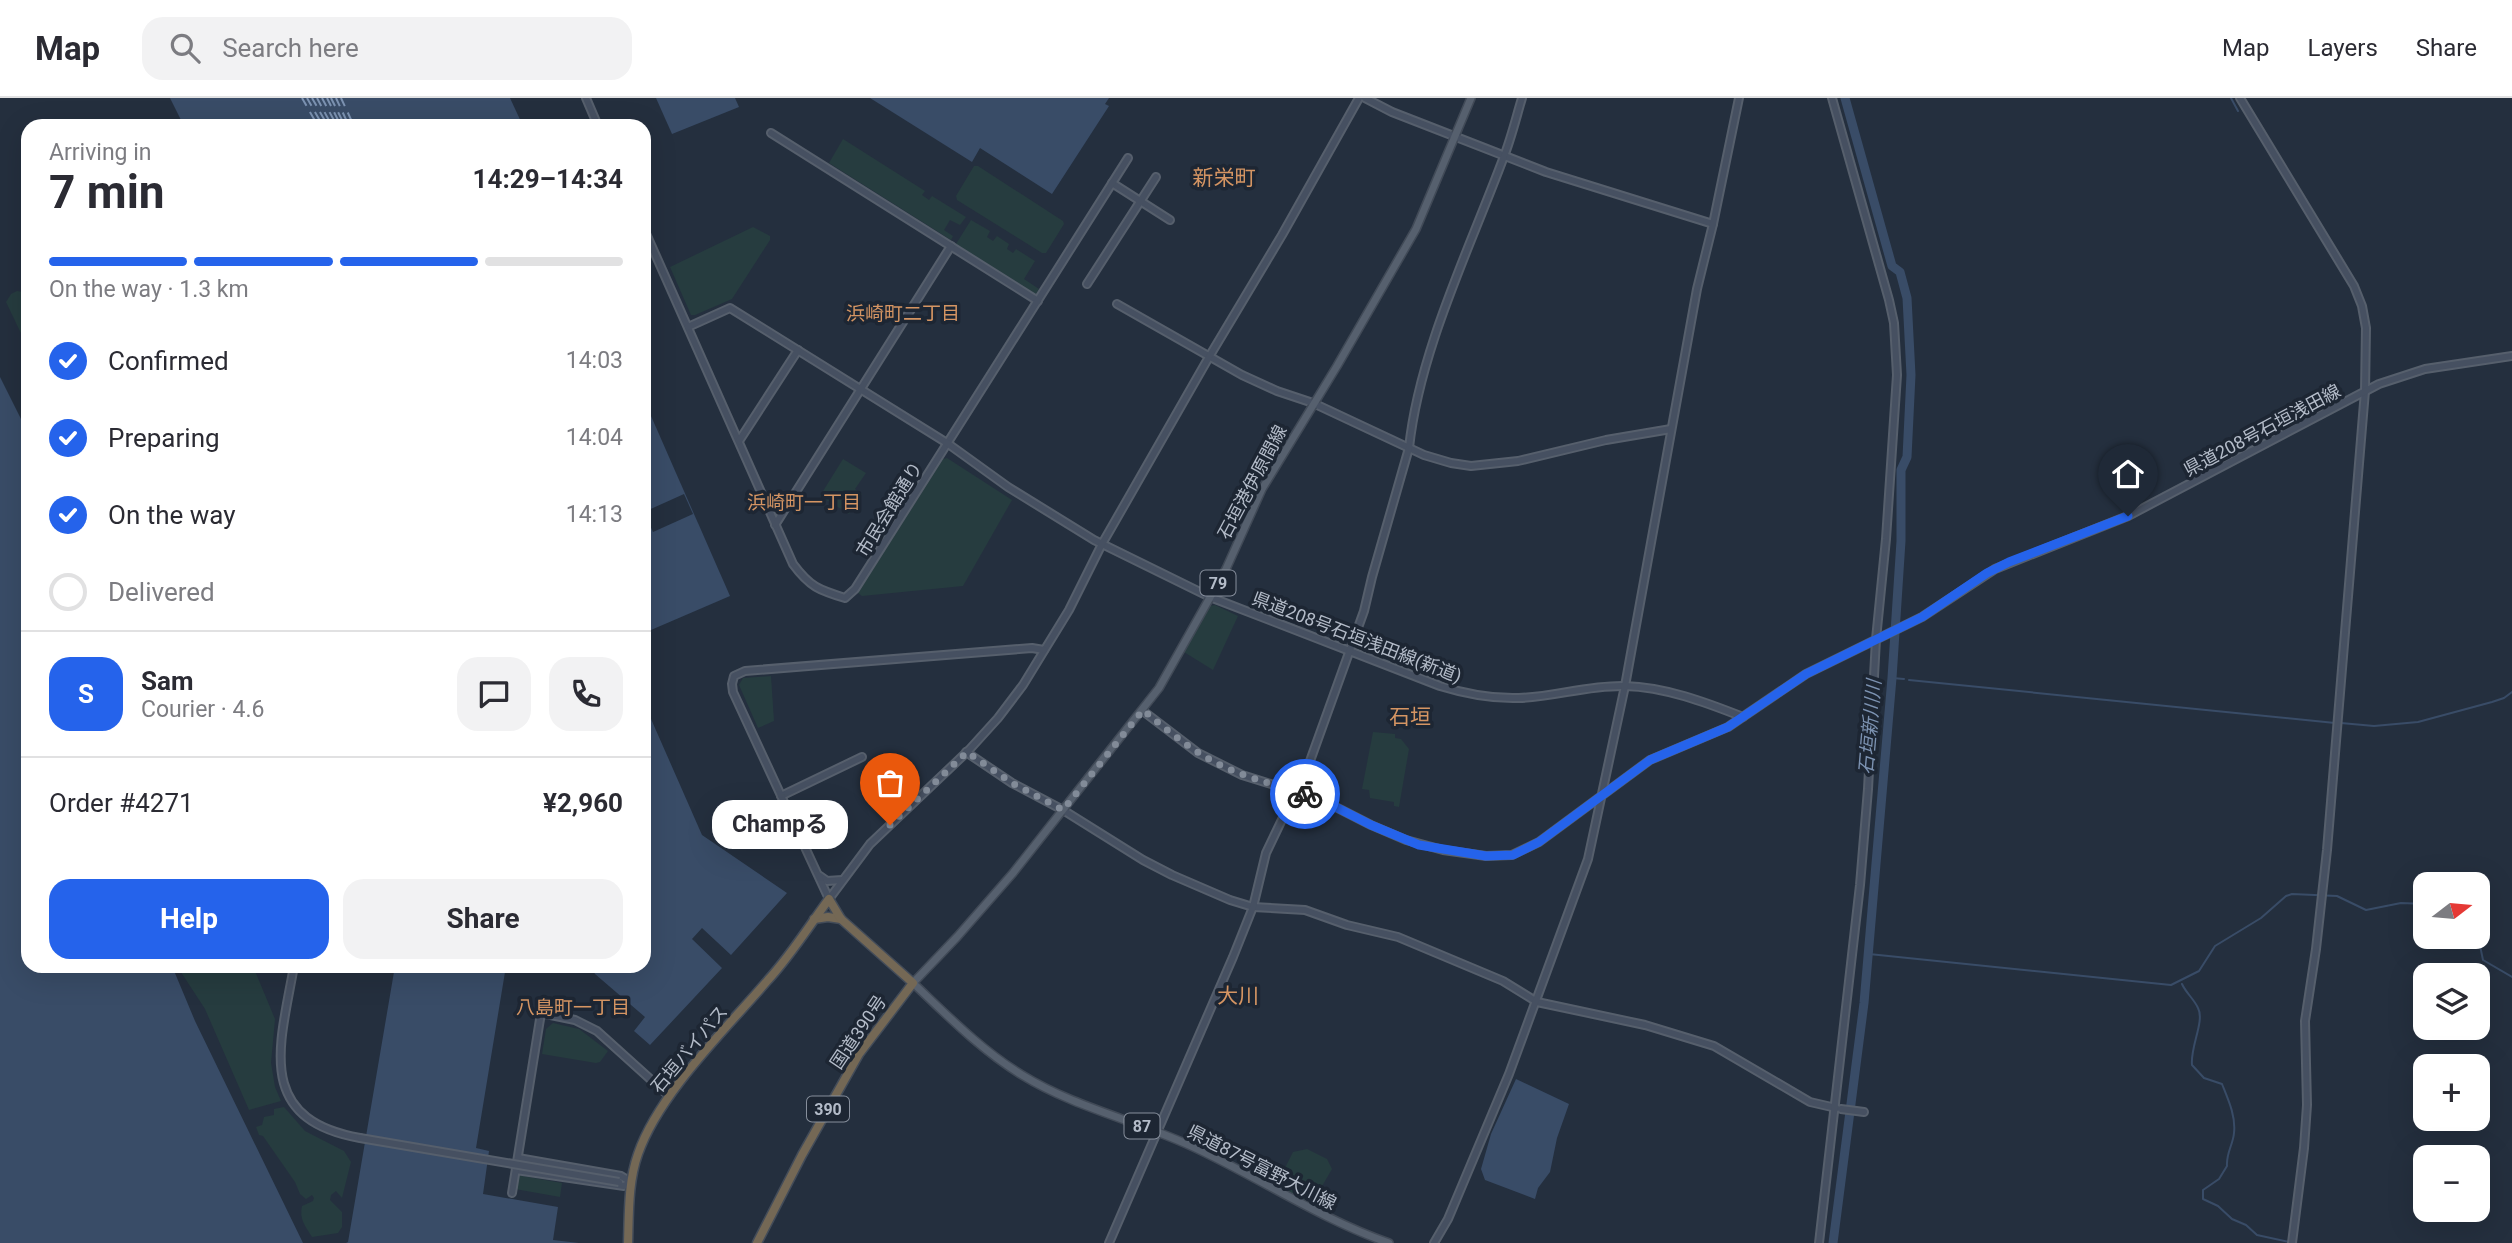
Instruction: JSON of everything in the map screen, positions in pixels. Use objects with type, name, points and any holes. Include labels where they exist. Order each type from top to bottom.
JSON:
[{"type":"highway","points":[[829,899],[841,919],[913,983]]},
{"type":"highway","name":"石垣バイパス","points":[[628,1243],[631,1182],[637,1156],[648,1129],[669,1097],[783,963],[829,899]]},
{"type":"highway","points":[[814,919],[841,919]]},
{"type":"highway","name":"国道390号","points":[[757,1243],[802,1155],[855,1062],[913,983]]},
{"type":"main road","name":"石垣港伊原間線","points":[[913,983],[1013,873],[1143,710],[1171,668],[1226,569],[1262,489],[1416,229],[1471,98]]},
{"type":"main road","name":"県道87号富野大川線","points":[[913,983],[971,1039],[1023,1076],[1072,1101],[1157,1132],[1211,1156],[1339,1224],[1389,1243]]},
{"type":"street","points":[[586,98],[595,119]]},
{"type":"street","points":[[1044,650],[1032,648],[960,653],[736,673],[732,679],[733,692],[829,899],[870,844],[967,752],[998,718],[1044,650],[1081,589],[1102,544],[1359,98]]},
{"type":"street","points":[[1365,98],[1392,113],[1504,157],[1713,224]]},
{"type":"street","points":[[1109,1243],[1253,906],[1266,853],[1310,761],[1350,651],[1364,611],[1371,577],[1409,448],[1412,425],[1443,314],[1504,157],[1522,98]]},
{"type":"street","points":[[1434,1243],[1448,1219],[1537,1002],[1588,859],[1625,686],[1697,289],[1739,98]]},
{"type":"street","points":[[1819,1243],[1838,1109],[1860,885],[1897,353],[1889,300],[1832,98]]},
{"type":"street","points":[[2240,98],[2354,286],[2362,306],[2366,328],[2365,391],[2327,850],[2305,1020],[2306,1123],[2292,1243]]},
{"type":"street","points":[[771,133],[1038,301]]},
{"type":"street","name":"市民会館通り","points":[[775,525],[793,564],[803,578],[816,589],[845,598],[855,589],[1128,158]]},
{"type":"street","points":[[1087,284],[1156,177]]},
{"type":"street","points":[[1112,183],[1170,219]]},
{"type":"street","points":[[651,245],[775,525]]},
{"type":"street","points":[[775,525],[951,246]]},
{"type":"street","points":[[1117,304],[1209,357],[1277,391],[1313,403],[1437,460],[1471,466],[1518,461],[1614,438],[1671,429]]},
{"type":"street","name":"県道208号石垣浅田線(新道)","points":[[688,327],[730,308],[947,443],[1019,494],[1102,544],[1210,597],[1440,686],[1484,696],[1521,698],[1588,687],[1625,686],[1674,694],[1743,717]]},
{"type":"street","points":[[739,441],[798,350]]},
{"type":"street","name":"県道208号石垣浅田線","points":[[1143,710],[1198,753],[1242,775],[1322,800],[1419,845],[1496,857],[1513,855],[1530,848],[1650,760],[1714,734],[1806,674],[1929,613],[1995,569],[2128,516],[2365,391],[2400,376],[2425,369],[2512,356]]},
{"type":"street","points":[[967,752],[1012,783],[1063,810],[1119,846],[1172,875],[1230,900],[1253,906],[1306,910],[1332,920],[1398,937],[1483,971],[1537,1002],[1645,1025],[1714,1046],[1810,1102],[1864,1112]]},
{"type":"street","points":[[781,796],[862,757]]},
{"type":"street","points":[[816,872],[827,881],[842,880]]},
{"type":"street","points":[[293,973],[281,1038],[280,1070],[289,1097],[296,1108],[317,1125],[346,1136],[631,1182]]},
{"type":"street","points":[[512,1193],[541,1013],[575,1020],[597,1031],[669,1097]]},
{"type":"street","points":[[518,1158],[622,1177],[631,1182]]},
{"type":"street","points":[[516,1170],[620,1185],[631,1182]]},
{"type":"green space","points":[[843,139],[925,191],[922,195],[929,200],[932,196],[966,217],[960,225],[950,220],[944,230],[953,236],[951,240],[829,163]]},
{"type":"green space","points":[[974,166],[978,166],[1063,221],[1064,224],[1046,253],[957,200],[956,196]]},
{"type":"green space","points":[[971,220],[990,231],[987,237],[993,241],[997,236],[1009,244],[1007,249],[1013,253],[1016,249],[1035,261],[1024,279],[1039,289],[1036,294],[956,244]]},
{"type":"green space","points":[[753,227],[770,236],[770,240],[732,299],[691,315],[670,267]]},
{"type":"green space","points":[[21,292],[21,333],[6,302],[11,294]]},
{"type":"green space","points":[[947,458],[1012,500],[963,586],[862,596],[858,593],[943,459]]},
{"type":"green space","points":[[843,459],[866,473],[855,489],[862,494],[849,514],[820,496]]},
{"type":"green space","points":[[1215,605],[1238,616],[1213,670],[1184,652],[1210,606]]},
{"type":"green space","points":[[771,676],[774,721],[758,728],[739,685],[743,678]]},
{"type":"green space","points":[[1373,732],[1395,734],[1395,738],[1401,739],[1409,749],[1399,807],[1394,806],[1394,802],[1370,798],[1369,790],[1362,789]]},
{"type":"green space","points":[[182,973],[256,973],[275,1019],[271,1063],[275,1087],[281,1101],[249,1110],[205,1009]]},
{"type":"green space","points":[[553,1023],[579,1029],[608,1051],[600,1062],[596,1063],[542,1054],[546,1029]]},
{"type":"green space","points":[[284,1107],[305,1131],[344,1151],[351,1162],[342,1198],[336,1191],[330,1200],[342,1212],[342,1227],[338,1233],[312,1237],[303,1222],[301,1211],[302,1206],[314,1198],[312,1195],[306,1199],[300,1194],[295,1182],[263,1136],[259,1135],[256,1127],[262,1125],[264,1117],[274,1115],[274,1109]]},
{"type":"green space","points":[[1307,1149],[1327,1159],[1332,1169],[1314,1200],[1308,1202],[1276,1186],[1293,1152]]},
{"type":"green space","points":[[517,1175],[562,1183],[560,1197],[515,1189]]},
{"type":"water","points":[[170,98],[510,98],[520,119],[180,119]]},
{"type":"water","points":[[656,98],[735,98],[739,107],[672,134]]},
{"type":"water","points":[[870,98],[1109,98],[1105,104],[1109,106],[1052,194],[980,148],[972,162]]},
{"type":"water","points":[[0,377],[21,419],[21,973],[175,973],[195,1021],[303,1243],[0,1243]]},
{"type":"water","points":[[651,416],[730,596],[651,630]]},
{"type":"water","points":[[651,719],[702,835],[787,893],[731,955],[702,928],[692,939],[722,968],[650,1045],[634,1031],[645,1017],[595,974],[651,973]]},
{"type":"water","points":[[394,973],[505,973],[476,1148],[489,1151],[483,1194],[558,1207],[553,1240],[579,1243],[346,1243]]},
{"type":"water","points":[[1516,1079],[1569,1104],[1557,1138],[1550,1172],[1538,1188],[1535,1199],[1485,1180],[1481,1169],[1491,1134]]},
{"type":"pier","points":[[684,494],[693,514],[653,532],[651,509]]},
{"type":"waterway","name":"石垣新川川","points":[[1833,1243],[1864,1003],[1892,678],[1901,541],[1901,470],[1907,457],[1911,375],[1907,298],[1900,272],[1892,266],[1845,98]]},
{"type":"waterway","points":[[2231,98],[2238,111]]},
{"type":"waterway","points":[[1892,678],[1904,679]]},
{"type":"waterway","points":[[1909,680],[2335,723]]},
{"type":"waterway","points":[[2341,723],[2374,726],[2418,722],[2492,702],[2512,692]]},
{"type":"waterway","points":[[1869,954],[2171,985],[2199,971],[2215,946],[2261,918],[2286,896],[2337,896],[2366,910],[2401,903],[2413,903]]},
{"type":"waterway","points":[[2481,949],[2483,960],[2512,977]]},
{"type":"waterway","points":[[2182,984],[2200,1013],[2192,1065],[2204,1078],[2222,1084],[2234,1120],[2227,1166],[2219,1179],[2203,1190],[2203,1199],[2218,1206],[2257,1235],[2289,1242]]},
{"type":"ferry route","points":[[302,98],[314,119]]},
{"type":"ferry route","points":[[307,98],[319,119]]},
{"type":"ferry route","points":[[312,98],[324,119]]},
{"type":"ferry route","points":[[317,98],[328,119]]},
{"type":"ferry route","points":[[322,98],[333,119]]},
{"type":"ferry route","points":[[327,98],[338,119]]},
{"type":"ferry route","points":[[331,98],[342,119]]},
{"type":"ferry route","points":[[336,98],[346,119]]},
{"type":"ferry route","points":[[341,98],[351,119]]},
{"type":"way so far","points":[[890,825],[967,752],[1012,783],[1063,810],[1143,710],[1198,753],[1242,775],[1305,794]]},
{"type":"place","name":"Champる","points":[[890,825]]},
{"type":"district","name":"新栄町","points":[[1224,178]]},
{"type":"district","name":"浜崎町二丁目","points":[[903,313]]},
{"type":"district","name":"浜崎町一丁目","points":[[804,502]]},
{"type":"district","name":"石垣","points":[[1410,717]]},
{"type":"district","name":"大川","points":[[1238,996]]},
{"type":"district","name":"八島町一丁目","points":[[573,1007]]},
{"type":"route","points":[[1305,794],[1419,845],[1486,856],[1513,855],[1539,842],[1650,760],[1728,727],[1806,674],[1922,617],[1987,573],[2128,516]]}]
